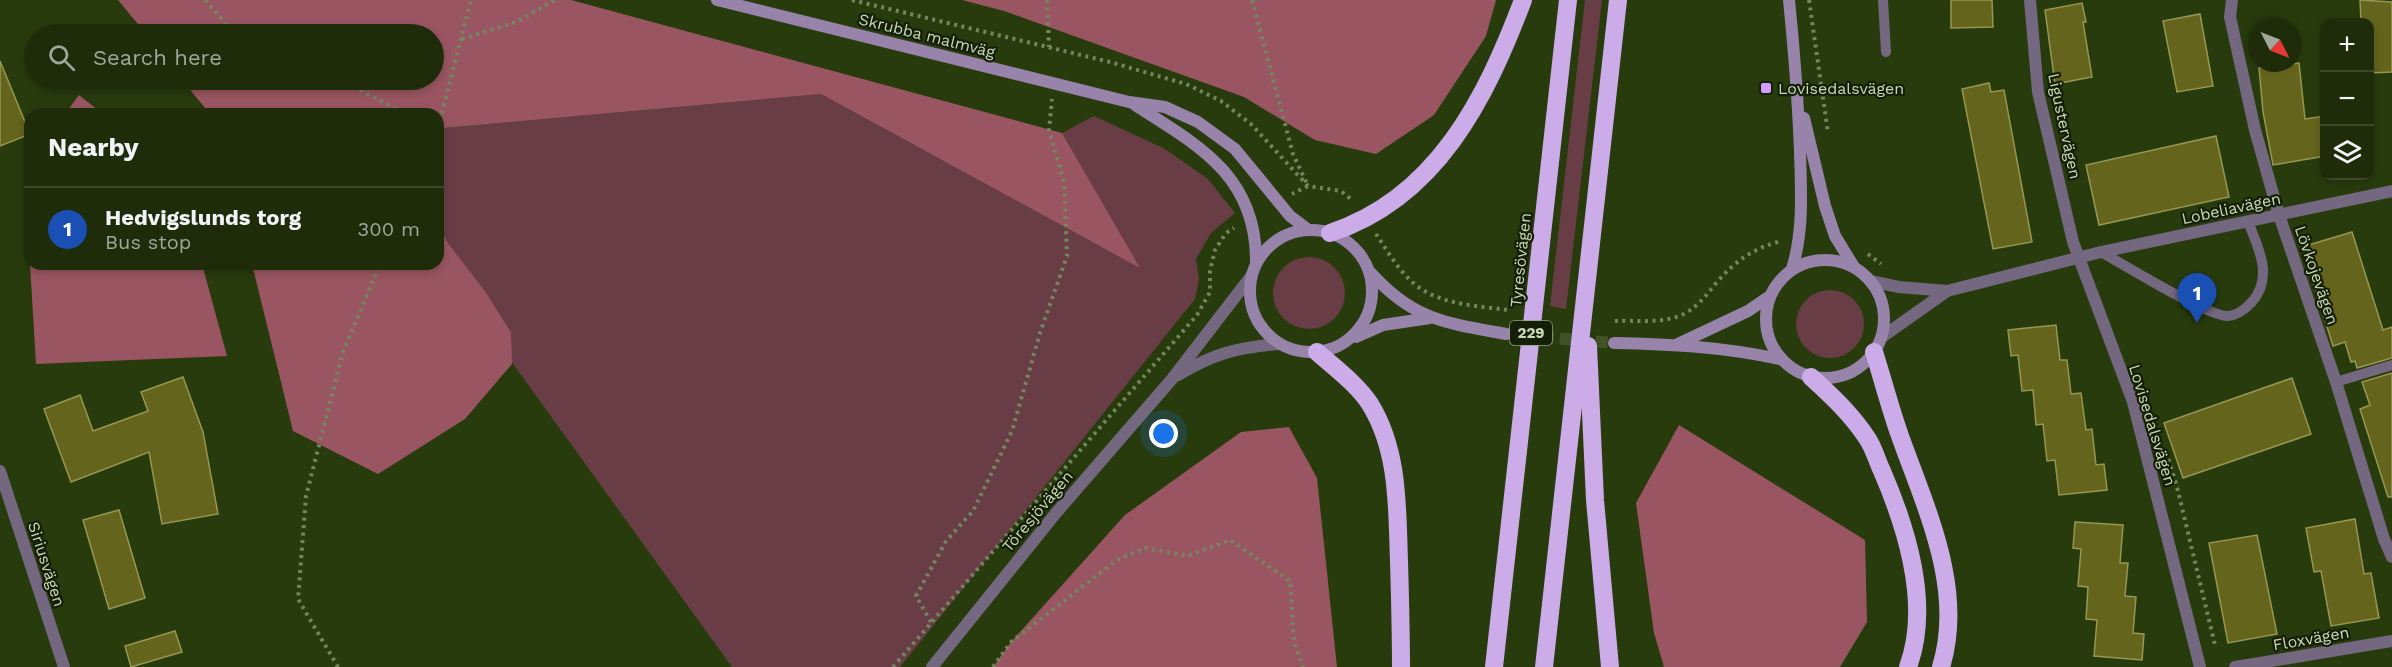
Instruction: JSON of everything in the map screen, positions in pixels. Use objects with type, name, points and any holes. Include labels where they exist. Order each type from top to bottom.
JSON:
[{"type":"highway","points":[[1330,233],[1367,219],[1401,195],[1435,164],[1463,129],[1487,85],[1523,0]]},
{"type":"highway","name":"Tyresövägen","points":[[1494,667],[1568,0]]},
{"type":"highway","points":[[1544,667],[1618,0]]},
{"type":"highway","points":[[1586,289],[1595,500],[1610,667]]},
{"type":"highway","points":[[1878,345],[1891,412],[1931,522],[1943,564],[1949,602],[1948,632],[1941,667]]},
{"type":"highway","points":[[1317,352],[1349,380],[1369,402],[1383,428],[1392,458],[1398,507],[1401,667]]},
{"type":"highway","points":[[1811,377],[1845,409],[1868,439],[1896,504],[1914,575],[1917,617],[1913,653],[1908,667]]},
{"type":"street","name":"Skrubba malmväg","points":[[717,0],[1129,102],[1165,107],[1198,122],[1235,149],[1290,216],[1306,228]]},
{"type":"street","points":[[1789,0],[1797,88],[1802,209],[1799,240],[1792,269]]},
{"type":"street","name":"Ligustervägen","points":[[2030,0],[2038,92],[2078,258]]},
{"type":"street","name":"Lövkojevägen","points":[[2232,0],[2230,17],[2242,78],[2279,215],[2336,382],[2384,539],[2392,557]]},
{"type":"street","points":[[1797,88],[1825,206],[1835,236],[1854,267],[1870,280],[1883,301],[1886,321],[1878,345]]},
{"type":"street","name":"Skrubba malmväg","points":[[1129,102],[1186,136],[1220,165],[1245,202],[1251,217],[1256,239],[1254,269]]},
{"type":"street","name":"Lobeliavägen","points":[[2078,258],[2392,191]]},
{"type":"street","points":[[1430,318],[1387,291],[1370,272],[1363,258],[1346,240],[1330,233],[1306,228],[1286,233],[1271,243],[1254,269],[1250,301],[1259,325],[1277,344],[1297,352],[1338,349],[1383,325],[1430,318],[1506,333]]},
{"type":"street","points":[[1870,280],[1899,287],[1947,291],[2078,258]]},
{"type":"street","name":"Lovisedalsvägen","points":[[2078,258],[2133,402],[2200,667]]},
{"type":"street","points":[[1677,344],[1729,321],[1770,296],[1792,269],[1813,261],[1834,261],[1854,267]]},
{"type":"street","name":"Töresjövägen","points":[[932,667],[1056,513],[1172,379],[1254,269]]},
{"type":"street","points":[[1355,338],[1366,320],[1373,297],[1370,272]]},
{"type":"street","points":[[1770,296],[1766,330],[1770,345],[1779,359],[1793,369],[1811,377],[1842,376],[1860,368],[1878,345],[1947,291]]},
{"type":"street","points":[[1614,343],[1677,344],[1719,348],[1779,359]]},
{"type":"street","name":"Töresjövägen","points":[[1172,379],[1205,359],[1250,347],[1277,344]]},
{"type":"street","name":"Siriusvägen","points":[[0,471],[63,667]]},
{"type":"street","name":"Floxvägen","points":[[2235,667],[2392,641]]},
{"type":"lane","points":[[1883,0],[1886,52]]},
{"type":"lane","points":[[2101,252],[2208,311],[2228,316],[2248,306],[2255,298],[2264,279],[2258,248],[2248,222]]},
{"type":"lane","points":[[2336,382],[2392,365]]},
{"type":"path","points":[[205,0],[226,24]]},
{"type":"path","points":[[443,108],[471,0]]},
{"type":"path","points":[[462,39],[516,22],[555,0]]},
{"type":"path","points":[[1047,0],[1049,48]]},
{"type":"path","points":[[1250,0],[1293,154],[1308,186],[1277,201]]},
{"type":"path","points":[[1809,0],[1828,137]]},
{"type":"path","points":[[932,622],[916,596],[946,541],[973,511],[1012,431],[1040,333],[1067,256],[1064,182],[1049,130],[1054,83]]},
{"type":"path","points":[[360,90],[395,108]]},
{"type":"path","points":[[893,667],[1197,315],[1210,292],[1210,271],[1215,250],[1226,233],[1251,217]]},
{"type":"path","points":[[1367,219],[1396,264],[1418,286],[1442,298],[1508,310]]},
{"type":"path","points":[[1615,321],[1659,320],[1682,315],[1700,304],[1717,281],[1740,258],[1760,246],[1799,240]]},
{"type":"path","points":[[1862,250],[1888,269]]},
{"type":"path","points":[[338,667],[298,598],[306,496],[343,352],[377,270]]},
{"type":"path","points":[[993,667],[1011,642],[1117,561],[1146,548],[1187,556],[1230,540],[1290,581],[1294,641],[1303,667]]},
{"type":"shaded area","points":[[118,0],[571,0],[1062,133],[1140,268],[821,94],[444,128],[444,108],[205,108],[190,90],[444,90],[444,24],[138,24]]},
{"type":"shaded area","points":[[962,0],[1496,0],[1486,36],[1434,115],[1376,154],[1315,140],[1244,97],[1004,11]]},
{"type":"shaded area","points":[[1585,0],[1602,0],[1566,309],[1550,306]]},
{"type":"shaded area","points":[[821,94],[1139,267],[1062,133],[1094,116],[1165,149],[1208,179],[1235,213],[1211,233],[1196,259],[1199,280],[1195,299],[900,667],[732,667],[511,361],[511,332],[485,291],[444,235],[444,128]]},
{"type":"shaded area","points":[[79,95],[95,108],[69,108]]},
{"type":"shaded area","points":[[444,235],[485,291],[511,332],[512,364],[465,419],[378,474],[293,431],[253,270],[444,270]]},
{"type":"shaded area","points":[[1309,257],[1329,263],[1339,273],[1345,293],[1339,313],[1329,323],[1309,329],[1289,323],[1279,313],[1273,293],[1279,273],[1289,263]]},
{"type":"shaded area","points":[[30,270],[204,270],[227,356],[36,364]]},
{"type":"shaded area","points":[[1830,290],[1843,293],[1854,300],[1861,311],[1864,324],[1861,337],[1854,348],[1843,355],[1830,358],[1817,355],[1806,348],[1799,337],[1796,324],[1799,311],[1806,300],[1817,293]]},
{"type":"shaded area","points":[[1679,425],[1865,540],[1867,622],[1840,667],[1664,667],[1654,633],[1636,503]]},
{"type":"shaded area","points":[[1289,427],[1317,478],[1337,667],[993,667],[1011,642],[1125,515],[1241,432]]},
{"type":"building","points":[[1951,0],[1992,0],[1993,27],[1951,28]]},
{"type":"building","points":[[2360,0],[2392,2],[2392,72],[2374,73],[2374,18],[2361,18]]},
{"type":"building","points":[[2082,3],[2092,77],[2055,84],[2045,10]]},
{"type":"building","points":[[2200,14],[2213,86],[2177,92],[2163,21]]},
{"type":"building","points":[[0,61],[24,119],[24,136],[0,146]]},
{"type":"building","points":[[2259,72],[2300,72],[2305,119],[2320,117],[2320,157],[2273,165],[2263,112]]},
{"type":"building","points":[[1989,83],[1991,92],[2004,90],[2032,242],[1993,249],[1962,89]]},
{"type":"building","points":[[2216,136],[2229,197],[2099,225],[2086,165]]},
{"type":"building","points":[[2352,232],[2383,330],[2392,327],[2392,358],[2357,368],[2355,361],[2351,362],[2345,342],[2333,346],[2302,247]]},
{"type":"building","points":[[2056,325],[2060,360],[2067,360],[2071,394],[2081,393],[2086,430],[2092,429],[2096,465],[2104,464],[2107,490],[2059,495],[2055,460],[2047,461],[2043,424],[2036,425],[2033,390],[2022,391],[2018,355],[2011,356],[2008,330]]},
{"type":"building","points":[[2392,373],[2392,497],[2388,497],[2360,409],[2370,405],[2362,382]]},
{"type":"building","points":[[183,377],[203,432],[218,514],[162,524],[149,452],[71,482],[44,409],[80,395],[93,431],[148,411],[141,392]]},
{"type":"building","points":[[2292,378],[2311,434],[2183,478],[2164,423]]},
{"type":"building","points":[[119,510],[145,598],[109,609],[83,520]]},
{"type":"building","points":[[2355,519],[2364,574],[2371,573],[2379,618],[2331,626],[2321,571],[2314,572],[2306,528]]},
{"type":"building","points":[[2075,522],[2123,525],[2120,563],[2128,563],[2125,596],[2136,597],[2133,633],[2144,634],[2142,660],[2094,656],[2097,620],[2086,619],[2088,587],[2078,586],[2081,549],[2073,548]]},
{"type":"building","points":[[2257,535],[2277,634],[2228,643],[2209,543]]},
{"type":"building","points":[[175,631],[182,652],[131,667],[125,646]]},
{"type":"tunnel","points":[[1506,334],[1614,343]]},
{"type":"place","name":"Lovisedalsvägen","points":[[1766,88]]},
{"type":"place","name":"Hedvigslunds torg","points":[[2197,323]]}]
